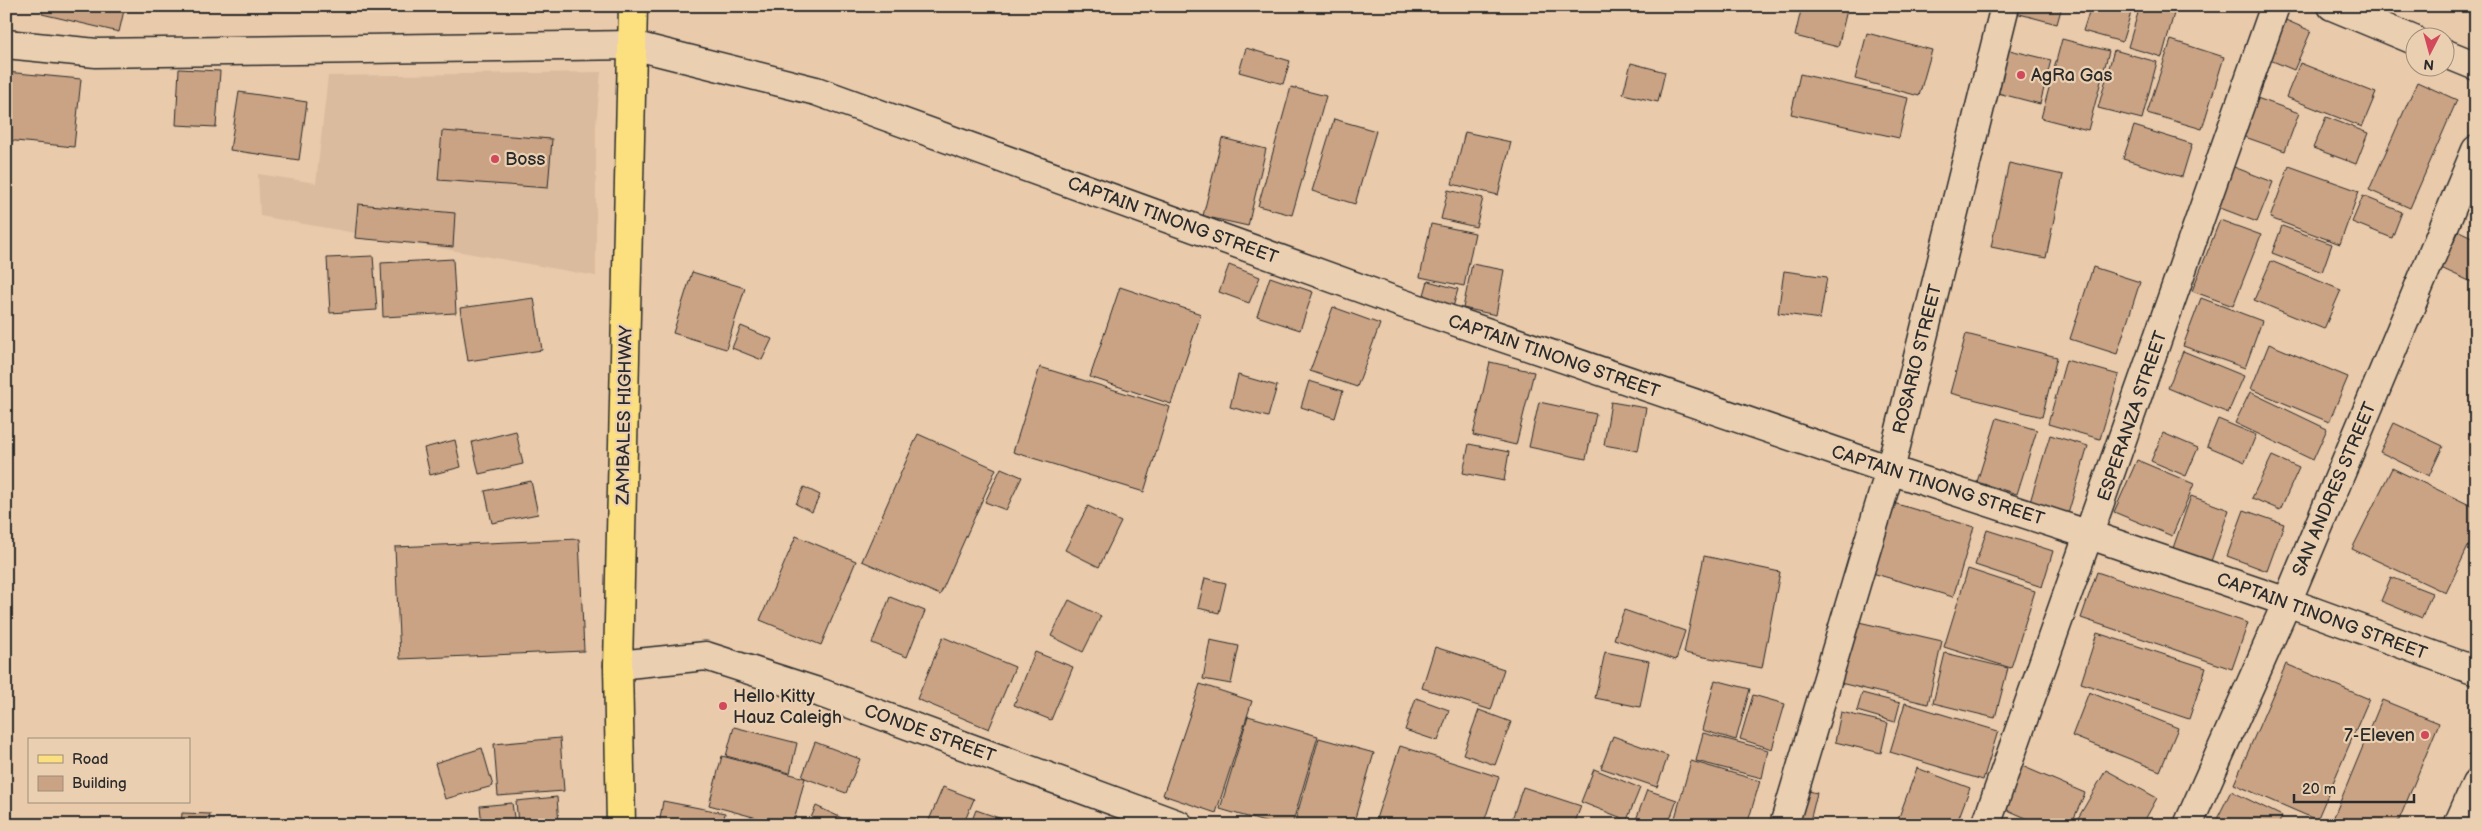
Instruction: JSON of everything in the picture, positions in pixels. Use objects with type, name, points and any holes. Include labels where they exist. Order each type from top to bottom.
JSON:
[{"type":"main road","name":"ZAMBALES HIGHWAY","points":[[620,825],[618,665],[633,6]]},
{"type":"street","name":"ROSARIO STREET","points":[[1784,825],[1890,470],[2005,6]]},
{"type":"street","name":"ESPERANZA STREET","points":[[1986,825],[2090,535],[2275,6]]},
{"type":"street","points":[[2332,6],[2404,36]]},
{"type":"street","name":"CAPTAIN TINONG STREET","points":[[6,44],[96,53],[632,45],[816,91],[1404,304],[1890,470],[2287,602],[2476,671]]},
{"type":"street","points":[[2454,57],[2476,66]]},
{"type":"street","name":"SAN ANDRES STREET","points":[[2188,825],[2287,602],[2476,150]]},
{"type":"street","name":"CONDE STREET","points":[[618,665],[706,656],[821,694],[1179,825]]},
{"type":"street","points":[[2458,825],[2476,784]]},
{"type":"shaded area","points":[[601,72],[596,125],[596,276],[260,216],[258,174],[316,183],[328,76]]},
{"type":"building","points":[[44,6],[125,6],[119,32],[42,14]]},
{"type":"building","points":[[1802,6],[1848,6],[1838,47],[1795,36]]},
{"type":"building","points":[[2014,6],[2062,6],[2057,24],[2012,12]]},
{"type":"building","points":[[2091,6],[2133,6],[2122,42],[2083,31]]},
{"type":"building","points":[[2140,6],[2176,6],[2162,57],[2128,47]]},
{"type":"building","points":[[2281,18],[2311,31],[2294,70],[2263,57]]},
{"type":"building","points":[[1867,33],[1932,50],[1919,96],[1855,79]]},
{"type":"building","points":[[2062,39],[2109,51],[2088,130],[2041,118]]},
{"type":"building","points":[[2171,40],[2224,57],[2202,129],[2147,113]]},
{"type":"building","points":[[1246,48],[1290,61],[1283,84],[1239,72]]},
{"type":"building","name":"AgRa Gas","points":[[2001,48],[2051,60],[2040,104],[1990,91]]},
{"type":"building","points":[[2114,50],[2157,62],[2142,119],[2098,108]]},
{"type":"building","points":[[1631,63],[1665,72],[1658,102],[1623,94]]},
{"type":"building","points":[[2300,63],[2376,93],[2362,127],[2286,97]]},
{"type":"building","points":[[179,69],[220,71],[216,127],[176,125]]},
{"type":"building","points":[[6,72],[81,79],[74,147],[6,140]]},
{"type":"building","points":[[1800,74],[1908,98],[1899,138],[1791,114]]},
{"type":"building","points":[[2417,82],[2457,100],[2410,208],[2369,190]]},
{"type":"building","points":[[1291,87],[1326,96],[1292,215],[1258,206]]},
{"type":"building","points":[[239,92],[307,102],[299,160],[230,150]]},
{"type":"building","points":[[2257,98],[2299,113],[2285,151],[2242,136]]},
{"type":"building","points":[[2326,117],[2368,133],[2356,164],[2313,148]]},
{"type":"building","points":[[1334,119],[1376,131],[1355,204],[1312,191]]},
{"type":"building","points":[[2134,126],[2192,144],[2182,177],[2123,159]]},
{"type":"building","name":"Boss","points":[[442,131],[552,139],[548,188],[438,180]]},
{"type":"building","points":[[1465,132],[1511,142],[1498,195],[1452,184]]},
{"type":"building","points":[[1222,138],[1266,149],[1248,226],[1203,216]]},
{"type":"building","points":[[2009,163],[2063,175],[2046,258],[1991,247]]},
{"type":"building","points":[[2226,164],[2273,182],[2257,222],[2210,204]]},
{"type":"building","points":[[2289,166],[2359,191],[2340,244],[2270,218]]},
{"type":"building","points":[[1448,190],[1483,198],[1476,227],[1441,219]]},
{"type":"building","points":[[2363,196],[2402,212],[2392,238],[2352,222]]},
{"type":"building","points":[[358,204],[455,213],[453,247],[355,238]]},
{"type":"building","points":[[2220,220],[2261,235],[2233,306],[2192,291]]},
{"type":"building","points":[[1431,224],[1475,233],[1464,286],[1420,277]]},
{"type":"building","points":[[2282,226],[2332,244],[2322,272],[2272,253]]},
{"type":"building","points":[[2459,231],[2476,239],[2476,284],[2441,268]]},
{"type":"building","points":[[373,256],[377,310],[330,313],[327,258]]},
{"type":"building","points":[[453,259],[456,313],[383,317],[381,263]]},
{"type":"building","points":[[2271,261],[2341,290],[2324,329],[2254,300]]},
{"type":"building","points":[[1472,264],[1504,270],[1496,315],[1463,308]]},
{"type":"building","points":[[1229,265],[1260,277],[1249,303],[1219,292]]},
{"type":"building","points":[[2093,267],[2140,282],[2117,354],[2070,339]]},
{"type":"building","points":[[1784,271],[1827,277],[1820,319],[1778,313]]},
{"type":"building","points":[[692,272],[745,288],[726,349],[673,333]]},
{"type":"building","points":[[1270,277],[1313,292],[1300,330],[1257,316]]},
{"type":"building","points":[[1428,281],[1458,289],[1452,311],[1422,302]]},
{"type":"building","points":[[1120,287],[1201,314],[1171,404],[1090,377]]},
{"type":"building","points":[[534,298],[542,350],[468,361],[460,308]]},
{"type":"building","points":[[2201,298],[2262,321],[2245,368],[2183,346]]},
{"type":"building","points":[[1333,307],[1380,324],[1357,387],[1310,371]]},
{"type":"building","points":[[741,326],[772,339],[762,360],[732,348]]},
{"type":"building","points":[[1966,334],[2057,357],[2042,417],[1950,393]]},
{"type":"building","points":[[2269,344],[2348,377],[2329,422],[2251,389]]},
{"type":"building","points":[[2183,351],[2244,376],[2228,413],[2168,388]]},
{"type":"building","points":[[2066,360],[2119,375],[2100,439],[2048,424]]},
{"type":"building","points":[[1490,362],[1534,372],[1516,445],[1473,435]]},
{"type":"building","points":[[1040,367],[1170,407],[1144,492],[1013,452]]},
{"type":"building","points":[[1238,375],[1277,386],[1268,417],[1230,407]]},
{"type":"building","points":[[1309,381],[1343,391],[1335,418],[1301,407]]},
{"type":"building","points":[[2250,392],[2327,429],[2313,460],[2235,423]]},
{"type":"building","points":[[1539,402],[1596,414],[1586,459],[1529,447]]},
{"type":"building","points":[[1611,402],[1646,408],[1638,451],[1604,445]]},
{"type":"building","points":[[1997,418],[2037,430],[2017,494],[1977,482]]},
{"type":"building","points":[[2218,419],[2256,435],[2245,462],[2207,446]]},
{"type":"building","points":[[2394,423],[2443,446],[2429,476],[2380,452]]},
{"type":"building","points":[[516,431],[523,464],[479,474],[472,442]]},
{"type":"building","points":[[2163,433],[2198,448],[2186,476],[2151,461]]},
{"type":"building","points":[[918,434],[996,469],[940,595],[862,561]]},
{"type":"building","points":[[2050,435],[2088,446],[2068,514],[2030,502]]},
{"type":"building","points":[[455,440],[461,467],[430,475],[424,448]]},
{"type":"building","points":[[1469,444],[1509,452],[1504,481],[1463,473]]},
{"type":"building","points":[[2272,456],[2299,468],[2280,510],[2252,498]]},
{"type":"building","points":[[2137,460],[2194,484],[2172,536],[2114,512]]},
{"type":"building","points":[[1001,468],[1022,477],[1006,510],[985,502]]},
{"type":"building","points":[[2392,468],[2476,508],[2476,530],[2446,593],[2352,549]]},
{"type":"building","points":[[531,481],[538,514],[492,523],[485,491]]},
{"type":"building","points":[[804,487],[820,495],[812,512],[796,504]]},
{"type":"building","points":[[2191,496],[2229,510],[2209,567],[2171,554]]},
{"type":"building","points":[[1890,502],[1974,527],[1953,597],[1869,572]]},
{"type":"building","points":[[1088,506],[1121,522],[1099,567],[1065,550]]},
{"type":"building","points":[[2244,510],[2284,524],[2267,571],[2227,556]]},
{"type":"building","points":[[1987,530],[2053,551],[2042,587],[1975,565]]},
{"type":"building","points":[[796,536],[856,561],[821,645],[760,620]]},
{"type":"building","points":[[579,539],[584,651],[400,659],[395,547]]},
{"type":"building","points":[[1704,556],[1780,572],[1762,668],[1684,653]]},
{"type":"building","points":[[1968,569],[2035,591],[2011,668],[1944,647]]},
{"type":"building","points":[[2097,572],[2248,623],[2232,669],[2081,618]]},
{"type":"building","points":[[2391,577],[2432,593],[2422,618],[2381,601]]},
{"type":"building","points":[[1205,578],[1226,583],[1219,613],[1198,608]]},
{"type":"building","points":[[890,597],[925,611],[907,657],[872,643]]},
{"type":"building","points":[[1069,600],[1101,616],[1083,652],[1051,636]]},
{"type":"building","points":[[1624,610],[1685,631],[1676,660],[1614,639]]},
{"type":"building","points":[[1850,620],[1942,641],[1928,704],[1836,682]]},
{"type":"building","points":[[2097,633],[2206,668],[2189,719],[2081,683]]},
{"type":"building","points":[[943,637],[1015,667],[989,729],[917,699]]},
{"type":"building","points":[[1210,640],[1239,646],[1231,684],[1203,679]]},
{"type":"building","points":[[1435,647],[1504,669],[1491,710],[1422,688]]},
{"type":"building","points":[[1035,652],[1073,667],[1051,720],[1014,705]]},
{"type":"building","points":[[1605,652],[1649,661],[1640,707],[1595,698]]},
{"type":"building","points":[[1945,653],[2008,668],[1995,718],[1933,703]]},
{"type":"building","points":[[2286,664],[2369,699],[2317,820],[2234,784]]},
{"type":"building","points":[[1715,680],[1750,689],[1736,740],[1702,730]]},
{"type":"building","points":[[1200,684],[1252,701],[1216,813],[1163,795]]},
{"type":"building","points":[[2089,692],[2178,728],[2160,771],[2072,736]]},
{"type":"building","points":[[1862,693],[1900,703],[1895,722],[1857,711]]},
{"type":"building","points":[[1753,695],[1785,704],[1772,749],[1740,739]]},
{"type":"building","points":[[1416,698],[1449,710],[1438,741],[1405,730]]},
{"type":"building","points":[[2382,700],[2439,723],[2397,825],[2332,825],[2331,824]]},
{"type":"building","points":[[1905,703],[1998,731],[1983,780],[1890,752]]},
{"type":"building","points":[[1479,710],[1511,722],[1495,765],[1463,754]]},
{"type":"building","points":[[1841,712],[1888,723],[1881,753],[1835,742]]},
{"type":"building","points":[[1248,716],[1318,736],[1292,825],[1275,825],[1220,809]]},
{"type":"building","points":[[734,727],[797,743],[790,773],[726,756]]},
{"type":"building","points":[[1703,733],[1768,750],[1762,778],[1696,761]]},
{"type":"building","points":[[1613,736],[1668,756],[1657,787],[1601,768]]},
{"type":"building","points":[[560,738],[564,791],[498,796],[494,744]]},
{"type":"building","points":[[1319,738],[1374,753],[1353,825],[1294,825]]},
{"type":"building","points":[[815,742],[860,759],[846,793],[802,777]]},
{"type":"building","points":[[1400,746],[1499,777],[1483,825],[1374,825]]},
{"type":"building","points":[[482,748],[493,786],[445,799],[435,763]]},
{"type":"building","points":[[722,756],[805,778],[793,825],[783,825],[709,805]]},
{"type":"building","points":[[1691,761],[1760,781],[1747,825],[1673,825]]},
{"type":"building","points":[[2022,766],[2085,793],[2071,825],[2042,825],[2003,808]]},
{"type":"building","points":[[1917,768],[1970,788],[1956,825],[1896,825]]},
{"type":"building","points":[[1594,769],[1640,788],[1627,820],[1581,802]]},
{"type":"building","points":[[2106,770],[2157,798],[2142,825],[2074,825]]},
{"type":"building","points":[[943,787],[974,799],[963,825],[927,825]]},
{"type":"building","points":[[1523,787],[1581,806],[1574,825],[1510,825]]},
{"type":"building","points":[[1800,789],[1817,793],[1809,825],[1792,825]]},
{"type":"building","points":[[1647,790],[1677,800],[1668,825],[1634,825]]},
{"type":"building","points":[[2231,791],[2282,816],[2278,825],[2214,825]]},
{"type":"building","points":[[557,797],[559,825],[518,825],[516,801]]},
{"type":"building","points":[[663,801],[725,813],[723,825],[659,825]]},
{"type":"building","points":[[512,803],[515,825],[482,825],[480,806]]},
{"type":"building","points":[[816,806],[857,825],[808,825]]},
{"type":"building","points":[[976,810],[1019,825],[970,825]]},
{"type":"building","points":[[182,813],[210,814],[209,825],[181,825]]},
{"type":"place","name":"AgRa Gas","points":[[2021,75]]},
{"type":"place","name":"Boss","points":[[495,159]]},
{"type":"place","name":"Hello Kitty Hauz Caleigh","points":[[723,706]]},
{"type":"place","name":"7-Eleven","points":[[2425,735]]}]
